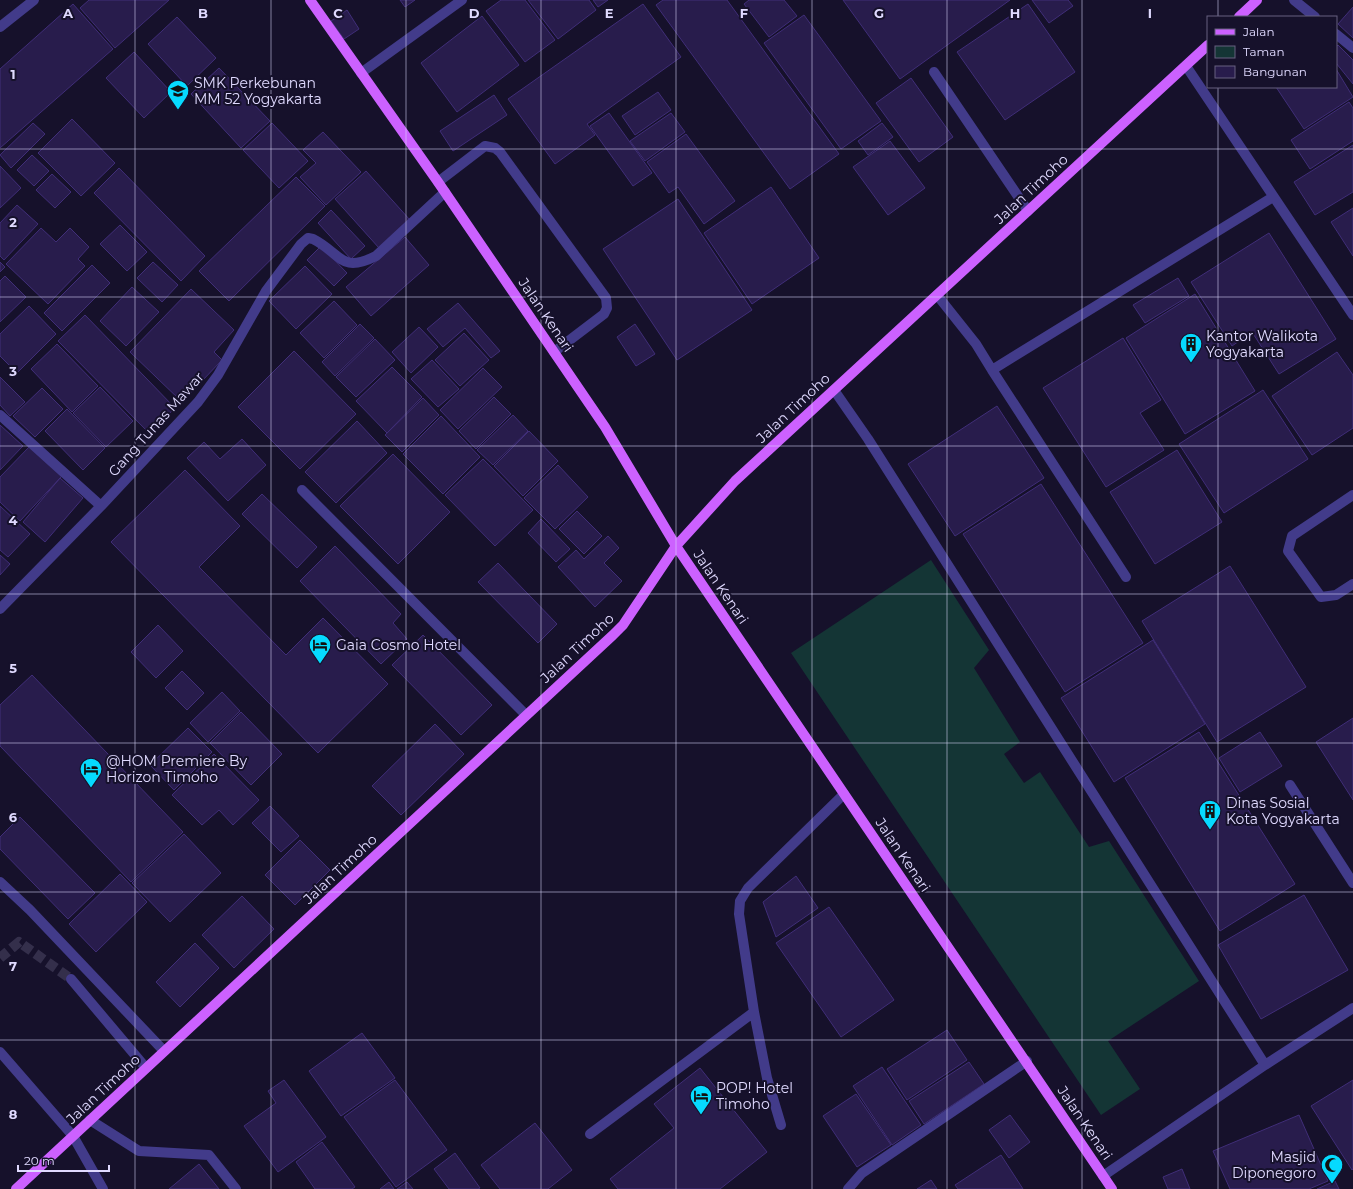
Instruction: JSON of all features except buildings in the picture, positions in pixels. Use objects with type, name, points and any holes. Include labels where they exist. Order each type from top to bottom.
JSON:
[{"type":"main road","name":"Jalan Kenari","points":[[310,0],[445,192],[605,427],[676,546],[1027,1061],[1112,1189]]},
{"type":"main road","points":[[1240,16],[1257,0]]},
{"type":"main road","name":"Jalan Timoho","points":[[16,1189],[623,625],[676,546],[735,481],[1207,46]]},
{"type":"street","points":[[0,27],[34,0]]},
{"type":"street","points":[[361,73],[462,0]]},
{"type":"street","points":[[1294,0],[1314,16]]},
{"type":"street","points":[[1337,35],[1353,48]]},
{"type":"street","points":[[1186,66],[1353,315]]},
{"type":"street","points":[[934,72],[1028,211]]},
{"type":"street","points":[[438,182],[485,146],[496,148],[606,298],[607,308],[604,314],[554,352]]},
{"type":"street","name":"Gang Tunas Mawar","points":[[0,609],[101,506],[202,396],[218,375],[266,291],[300,244],[308,238],[317,241],[342,262],[365,262],[376,256],[445,192]]},
{"type":"street","points":[[992,370],[1273,197]]},
{"type":"street","points":[[937,295],[976,344],[1126,577]]},
{"type":"street","points":[[834,390],[893,479],[1265,1065]]},
{"type":"street","points":[[0,415],[101,506]]},
{"type":"street","points":[[302,490],[526,715]]},
{"type":"street","points":[[1353,495],[1292,536],[1288,551],[1321,597],[1336,595],[1353,584]]},
{"type":"street","points":[[1290,785],[1353,883]]},
{"type":"street","points":[[781,1124],[767,1078],[754,1012],[739,914],[740,901],[748,888],[844,794]]},
{"type":"street","points":[[0,882],[30,910],[164,1051]]},
{"type":"street","points":[[70,979],[146,1068]]},
{"type":"street","points":[[1103,1176],[1265,1065],[1353,1008]]},
{"type":"street","points":[[590,1134],[754,1012]]},
{"type":"street","points":[[0,1052],[73,1136],[103,1189]]},
{"type":"street","points":[[848,1189],[862,1173],[1027,1061]]},
{"type":"street","points":[[90,1120],[139,1151],[209,1155],[236,1189]]},
{"type":"green space","points":[[931,560],[989,650],[974,668],[1020,742],[1004,754],[1024,783],[1040,772],[1089,847],[1109,841],[1199,981],[1108,1041],[1140,1089],[1101,1115],[791,653]]},
{"type":"tunnel","points":[[0,958],[19,942],[71,979]]},
{"type":"place","name":"SMK Perkebunan MM 52 Yogyakarta","points":[[178,110]]},
{"type":"place","name":"Kantor Walikota Yogyakarta","points":[[1191,364]]},
{"type":"place","name":"Gaia Cosmo Hotel","points":[[320,664]]},
{"type":"place","name":"@HOM Premiere By Horizon Timoho","points":[[91,788]]},
{"type":"place","name":"Dinas Sosial Kota Yogyakarta","points":[[1210,830]]},
{"type":"place","name":"POP! Hotel Timoho","points":[[701,1116]]},
{"type":"place","name":"Masjid Diponegoro","points":[[1332,1184]]}]
